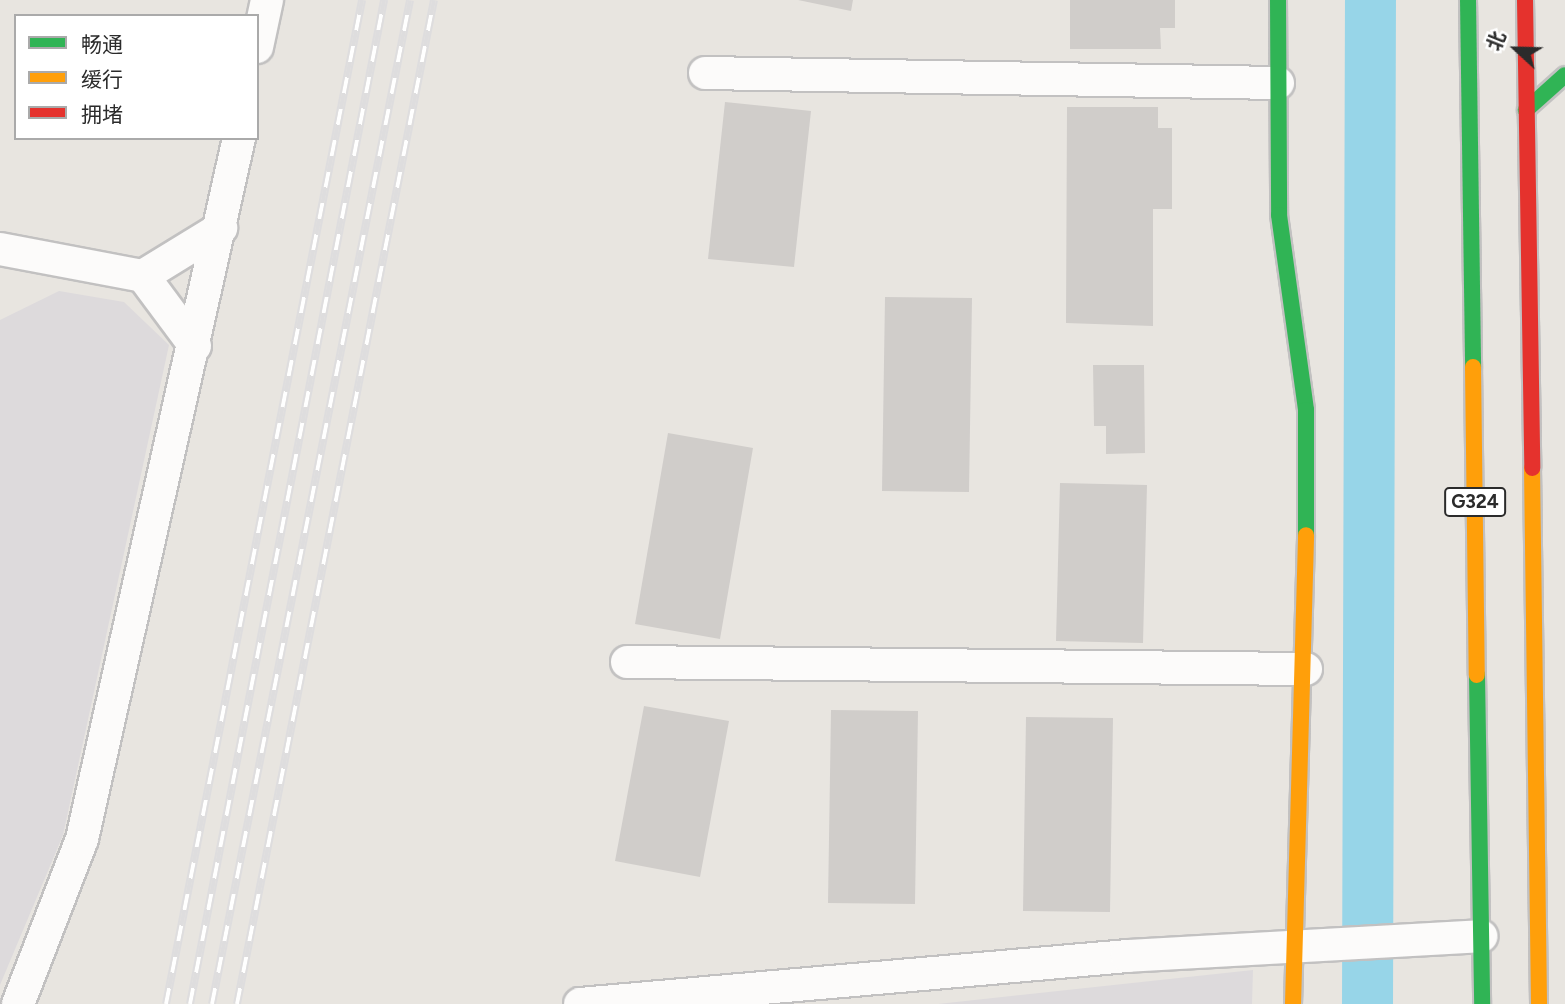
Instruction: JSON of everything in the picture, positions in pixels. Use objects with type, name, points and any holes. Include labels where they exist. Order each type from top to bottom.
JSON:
[{"type":"main road","points":[[1278,0],[1279,215],[1306,410],[1303,946],[1293,1004]]},
{"type":"main road","name":"G324","points":[[1468,0],[1482,1004]]},
{"type":"main road","name":"G324","points":[[1525,0],[1539,1004]]},
{"type":"main road","points":[[1526,110],[1565,75]]},
{"type":"main road","points":[[1537,881],[1558,911]]},
{"type":"street","points":[[259,38],[267,0]]},
{"type":"street","points":[[705,72],[1278,83]]},
{"type":"street","points":[[18,1004],[82,839],[195,346],[239,140]]},
{"type":"street","points":[[0,249],[144,276],[221,228]]},
{"type":"street","points":[[144,276],[195,346]]},
{"type":"street","points":[[627,662],[1306,669]]},
{"type":"street","points":[[580,1004],[1114,957],[1480,936]]},
{"type":"shaded area","points":[[59,291],[124,302],[169,345],[63,835],[0,985],[0,320]]},
{"type":"shaded area","points":[[1253,970],[1252,1004],[938,1004]]},
{"type":"building","points":[[798,0],[853,0],[851,11]]},
{"type":"building","points":[[1070,0],[1175,0],[1175,28],[1160,28],[1161,49],[1070,49]]},
{"type":"building","points":[[725,102],[811,111],[794,267],[708,259]]},
{"type":"building","points":[[1067,107],[1158,107],[1158,128],[1172,128],[1172,209],[1153,209],[1153,326],[1066,323]]},
{"type":"building","points":[[885,297],[972,298],[969,492],[882,491]]},
{"type":"building","points":[[1093,365],[1144,365],[1145,453],[1106,454],[1106,426],[1094,426]]},
{"type":"building","points":[[668,433],[753,448],[720,639],[635,624]]},
{"type":"building","points":[[1060,483],[1147,485],[1143,643],[1056,641]]},
{"type":"building","points":[[644,706],[729,721],[700,877],[615,861]]},
{"type":"building","points":[[831,710],[918,711],[915,904],[828,903]]},
{"type":"building","points":[[1026,717],[1113,718],[1110,912],[1023,911]]},
{"type":"waterway","points":[[1367,1004],[1370,0]]},
{"type":"railway","points":[[166,1004],[362,0]]},
{"type":"railway","points":[[190,1004],[384,0]]},
{"type":"railway","points":[[212,1004],[410,0]]},
{"type":"railway","points":[[237,1004],[434,0]]},
{"type":"traffic: fast","points":[[1278,0],[1279,215],[1306,410],[1306,535]]},
{"type":"traffic: fast","points":[[1468,0],[1473,367]]},
{"type":"traffic: fast","points":[[1526,110],[1565,75]]},
{"type":"traffic: fast","points":[[1477,675],[1482,1004]]},
{"type":"traffic: slow","points":[[1473,367],[1477,675]]},
{"type":"traffic: slow","points":[[1532,468],[1539,1004]]},
{"type":"traffic: slow","points":[[1293,1004],[1306,535]]},
{"type":"traffic: jam","points":[[1525,0],[1532,468]]}]
